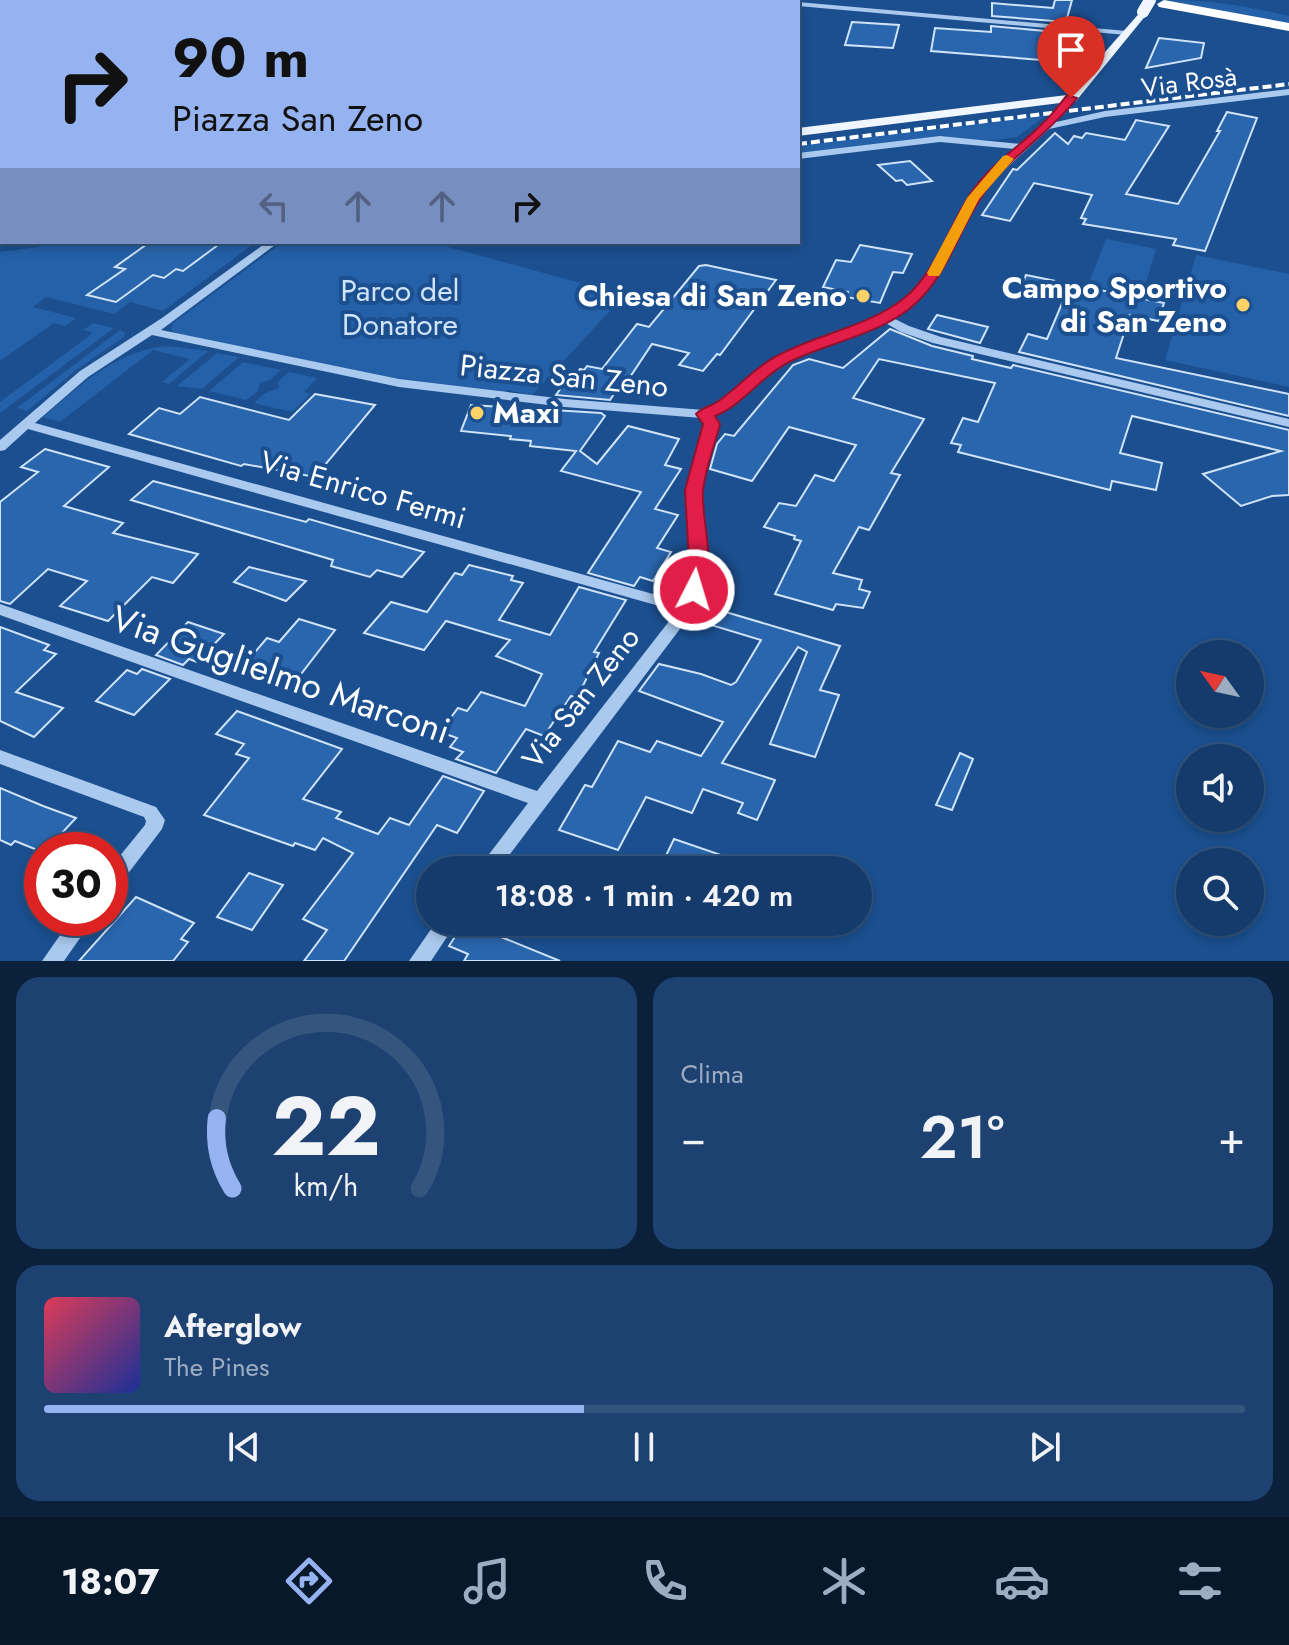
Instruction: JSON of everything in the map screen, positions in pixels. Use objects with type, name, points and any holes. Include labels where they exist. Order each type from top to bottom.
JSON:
[{"type":"highway","points":[[1149,3],[1289,30]]},
{"type":"main road","points":[[800,132],[1072,97],[1149,3]]},
{"type":"main road","points":[[1009,105],[1054,92],[1100,63]]},
{"type":"main road","points":[[1054,92],[1072,97]]},
{"type":"street","points":[[800,4],[1127,33]]},
{"type":"street","name":"Via Rosà","points":[[1047,127],[1105,114],[1289,92]]},
{"type":"street","points":[[1047,127],[1072,97]]},
{"type":"street","name":"Piazza San Zeno","points":[[150,331],[399,383],[565,403],[705,414],[722,407],[755,377],[782,359],[884,318],[904,306],[925,286],[984,184],[1020,147],[1047,127]]},
{"type":"street","points":[[800,156],[940,139],[1020,147]]},
{"type":"street","points":[[0,447],[84,374],[271,244]]},
{"type":"street","points":[[884,318],[937,340],[1289,423]]},
{"type":"street","name":"Via San Zeno","points":[[498,856],[687,609],[698,578],[694,490],[712,424],[705,414]]},
{"type":"street","name":"Via Enrico Fermi","points":[[24,424],[687,609]]},
{"type":"street","name":"Via Guglielmo Marconi","points":[[0,609],[540,800]]},
{"type":"street","points":[[0,757],[150,812],[156,820],[153,829],[128,860]]},
{"type":"street","points":[[52,961],[71,936]]},
{"type":"street","points":[[419,961],[437,936]]},
{"type":"green space","points":[[1165,0],[1213,2],[1257,9],[1289,16],[1289,25]]},
{"type":"green space","points":[[1045,116],[1017,137],[998,140],[914,139],[800,153],[800,146]]},
{"type":"green space","points":[[1106,239],[1156,249],[1142,296],[1088,285]]},
{"type":"green space","points":[[61,244],[253,244],[163,311],[130,302],[114,314],[46,297],[33,307],[76,318],[65,326],[54,323],[0,361],[0,252]]},
{"type":"green space","name":"Parco del Donatore","points":[[280,244],[437,244],[625,295],[532,395],[399,379],[175,334],[171,330],[173,323]]},
{"type":"green space","points":[[1196,255],[1289,274],[1289,387],[1165,360]]},
{"type":"green space","points":[[93,323],[114,328],[0,413],[0,402],[93,333],[83,330]]},
{"type":"green space","points":[[120,330],[125,333],[124,337],[76,370],[27,411],[17,408]]},
{"type":"green space","points":[[168,346],[208,351],[169,384],[162,382],[190,359],[153,350],[60,422],[43,417],[100,371],[132,354]]},
{"type":"green space","points":[[217,353],[239,357],[202,389],[177,386]]},
{"type":"green space","points":[[243,362],[281,370],[270,380],[260,383],[258,391],[246,400],[209,391]]},
{"type":"green space","points":[[289,372],[317,378],[304,392],[311,394],[292,412],[254,403],[265,393],[279,388],[278,382]]},
{"type":"building","points":[[1055,0],[1072,0],[1066,22],[992,16],[992,3],[1053,8]]},
{"type":"building","points":[[852,22],[899,25],[893,48],[845,45]]},
{"type":"building","points":[[991,26],[1055,32],[1054,61],[931,51],[935,28],[991,32]]},
{"type":"building","points":[[1159,38],[1204,43],[1201,58],[1146,68]]},
{"type":"building","points":[[1227,112],[1257,118],[1205,251],[1173,245],[1176,239],[1083,224],[1086,219],[1081,218],[1092,195],[1034,183],[1010,221],[982,215],[1013,169],[1017,170],[1055,133],[1068,144],[1074,136],[1082,138],[1086,133],[1125,140],[1136,120],[1169,126],[1126,194],[1178,204],[1220,131],[1217,131]]},
{"type":"building","points":[[910,161],[932,181],[907,185],[902,180],[896,181],[878,165]]},
{"type":"building","points":[[147,244],[219,244],[183,271],[176,269],[164,278],[153,275],[116,302],[87,295],[125,269],[115,267]]},
{"type":"building","points":[[860,245],[912,254],[903,273],[893,272],[880,303],[846,297],[848,292],[823,287],[836,260],[851,262]]},
{"type":"building","points":[[699,266],[776,280],[720,355],[717,354],[703,371],[679,365],[689,353],[652,344],[610,400],[556,395],[580,369],[584,370],[587,366],[602,369],[637,324],[649,327]]},
{"type":"building","points":[[1026,275],[1164,303],[1158,321],[1130,315],[1116,358],[1289,394],[1289,416],[1019,352],[1028,334],[1047,339],[1063,301],[1019,292]]},
{"type":"building","points":[[937,315],[988,327],[980,343],[928,329]]},
{"type":"building","points":[[890,329],[932,346],[973,356],[972,359],[1011,368],[1013,365],[1289,430],[1289,495],[1272,496],[1241,506],[1203,474],[1281,451],[1132,416],[1120,453],[1162,463],[1156,490],[1112,481],[1110,490],[958,452],[961,445],[951,443],[963,418],[978,422],[995,383],[879,359],[853,398],[924,419],[891,473],[900,475],[869,530],[859,527],[833,573],[862,580],[859,589],[870,592],[863,608],[836,604],[833,610],[775,594],[801,541],[794,539],[795,536],[764,527],[779,503],[796,506],[815,475],[834,481],[856,445],[789,427],[752,481],[710,469],[717,444],[725,434],[734,436],[793,365],[809,359],[843,368]]},
{"type":"building","points":[[315,394],[375,405],[315,477],[244,464],[241,466],[129,434],[159,408],[180,414],[200,397],[289,420]]},
{"type":"building","points":[[471,405],[601,413],[605,416],[580,451],[597,464],[628,426],[679,439],[665,465],[681,469],[655,509],[678,515],[657,548],[671,552],[653,581],[640,577],[634,586],[588,573],[641,492],[561,471],[576,451],[530,446],[531,441],[510,439],[511,436],[461,431]]},
{"type":"building","points":[[45,449],[109,467],[64,506],[123,523],[113,533],[198,554],[173,583],[152,577],[108,621],[60,606],[87,581],[48,569],[10,604],[0,601],[0,502],[38,472],[21,467]]},
{"type":"building","points":[[153,481],[306,522],[309,519],[424,552],[402,577],[377,570],[370,577],[331,566],[333,560],[131,500]]},
{"type":"building","points":[[469,565],[513,576],[511,580],[523,583],[499,620],[550,635],[579,587],[626,600],[594,652],[599,653],[577,698],[571,696],[544,736],[526,729],[496,773],[456,759],[463,752],[450,747],[457,738],[440,732],[458,708],[467,711],[481,692],[525,706],[542,674],[496,656],[510,640],[446,621],[424,650],[364,633],[391,602],[427,612],[455,573],[462,575]]},
{"type":"building","points":[[249,567],[306,581],[286,601],[234,582]]},
{"type":"building","points":[[719,610],[840,646],[820,690],[839,695],[815,757],[770,744],[807,652],[798,647],[722,763],[775,780],[757,820],[738,813],[743,803],[703,789],[692,813],[646,797],[618,850],[559,830],[585,785],[592,787],[618,741],[650,752],[657,741],[701,756],[723,722],[639,691],[659,664],[731,685],[736,682],[761,640],[711,625]]},
{"type":"building","points":[[299,619],[335,630],[291,687],[239,671],[267,638],[279,642]]},
{"type":"building","points":[[188,622],[224,634],[197,662],[189,659],[183,665],[156,655]]},
{"type":"building","points":[[0,627],[49,645],[44,650],[56,654],[16,692],[63,708],[34,737],[0,721]]},
{"type":"building","points":[[142,669],[170,679],[134,715],[96,701],[127,670],[137,674]]},
{"type":"building","points":[[237,711],[342,749],[303,799],[341,812],[336,818],[378,834],[390,818],[409,825],[443,776],[484,791],[457,833],[437,825],[344,961],[304,961],[327,930],[303,919],[353,853],[323,838],[315,850],[295,843],[293,846],[204,815],[249,758],[236,754],[244,744],[216,734]]},
{"type":"building","points":[[960,753],[973,759],[952,810],[936,805]]},
{"type":"building","points":[[0,788],[76,818],[63,832],[24,832],[24,845],[15,841],[11,845],[0,840]]},
{"type":"building","points":[[674,839],[724,856],[666,856]]},
{"type":"building","points":[[249,873],[283,885],[252,930],[217,917]]},
{"type":"building","points":[[136,897],[194,923],[181,939],[188,942],[173,961],[79,961],[101,936],[128,936],[128,906]]},
{"type":"building","points":[[456,936],[499,936],[560,961],[464,961],[468,954],[449,946]]},
{"type":"railway","points":[[800,144],[1289,84]]},
{"type":"slow traffic","points":[[934,273],[973,198],[1007,159]]},
{"type":"place","name":"Chiesa di San Zeno","points":[[863,296]]},
{"type":"place","name":"Campo Sportivo di San Zeno","points":[[1243,305]]},
{"type":"place","name":"Maxì","points":[[477,413]]},
{"type":"route","points":[[694,590],[698,578],[694,490],[712,424],[705,414],[722,407],[755,377],[782,359],[884,318],[910,301],[936,270],[964,212],[984,184],[1020,147],[1047,127],[1071,98]]}]
